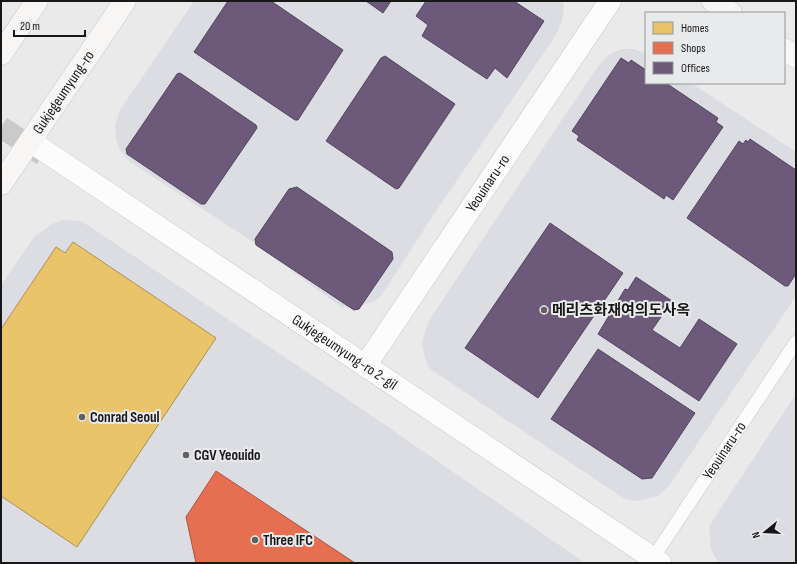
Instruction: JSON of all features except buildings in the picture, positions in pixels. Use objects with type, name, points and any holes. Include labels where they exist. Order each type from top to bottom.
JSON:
[{"type":"street","points":[[1,54],[37,1]]},
{"type":"street","name":"Gukjegeumyung-ro","points":[[1,184],[125,1]]},
{"type":"street","name":"Yeouinaru-ro","points":[[365,366],[610,1]]},
{"type":"street","points":[[713,1],[730,12]]},
{"type":"street","points":[[785,50],[796,57]]},
{"type":"street","name":"Gukjegeumyung-ro 2-gil","points":[[30,140],[656,560]]},
{"type":"lane","name":"Yeouinaru-ro","points":[[656,560],[796,342]]},
{"type":"shaded area","points":[[194,1],[562,1],[564,6],[562,21],[556,35],[432,217],[381,296],[373,302],[354,308],[341,307],[247,238],[130,162],[120,150],[116,139],[115,125],[120,110]]},
{"type":"shaded area","points":[[622,49],[634,49],[645,54],[645,84],[693,84],[796,152],[796,296],[669,486],[658,496],[637,501],[625,499],[429,368],[422,344],[425,331],[432,316],[599,65],[610,54]]},
{"type":"shaded area","points":[[62,220],[80,221],[89,226],[359,407],[585,563],[1,563],[1,285],[35,236],[52,224]]},
{"type":"shaded area","points":[[796,394],[796,563],[721,563],[716,559],[711,549],[709,526]]},
{"type":"tunnel","points":[[1,127],[43,155]]},
{"type":"place","name":"메리츠화재여의도사옥","points":[[544,310]]},
{"type":"place","name":"Conrad Seoul","points":[[82,417]]},
{"type":"place","name":"CGV Yeouido","points":[[186,455]]},
{"type":"place","name":"Three IFC","points":[[255,540]]}]
